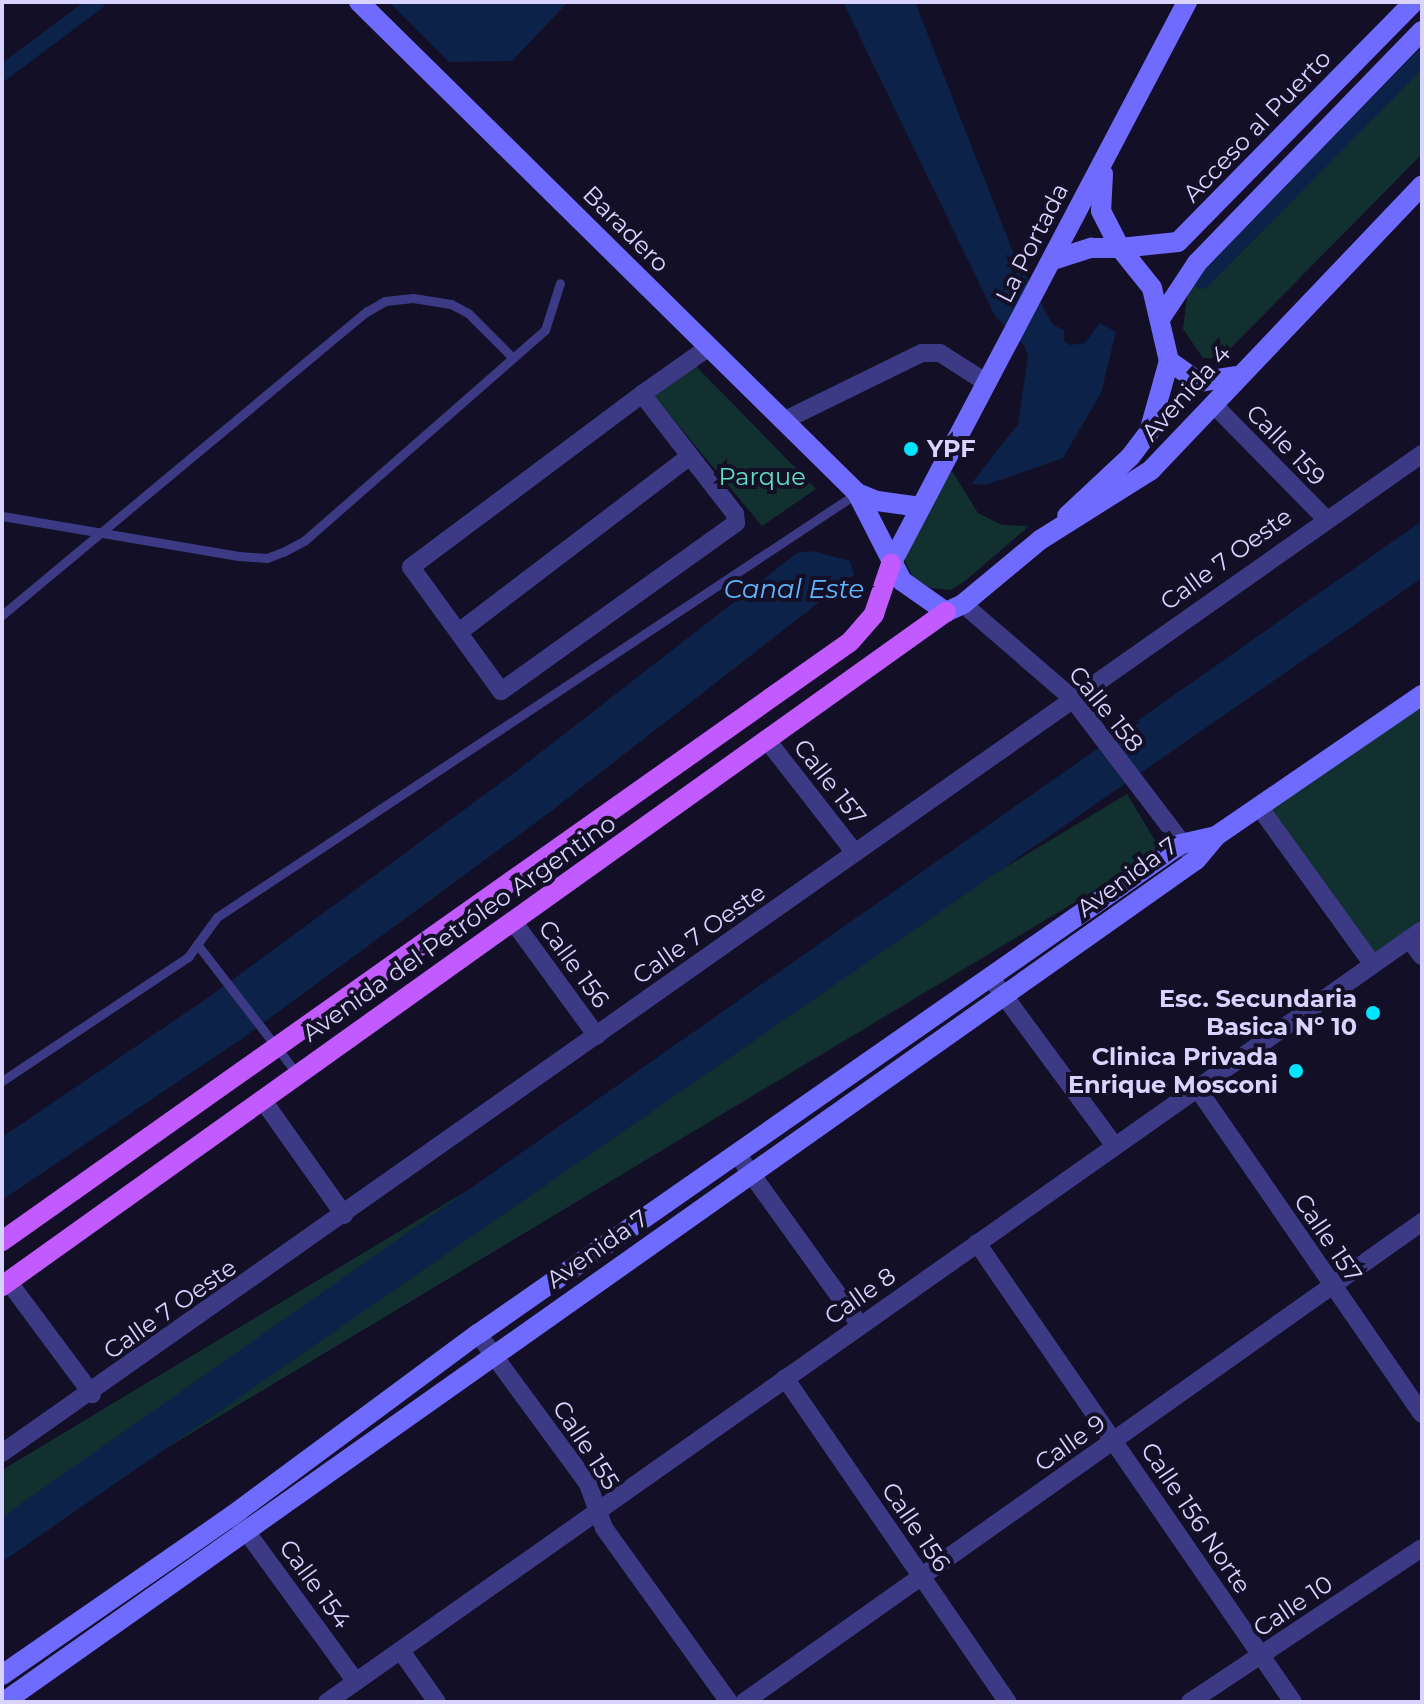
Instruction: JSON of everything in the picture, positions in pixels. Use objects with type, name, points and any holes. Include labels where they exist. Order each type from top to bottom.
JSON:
[{"type":"main road","name":"Baradero","points":[[359,2],[857,493],[872,515],[891,564],[914,592],[955,608]]},
{"type":"main road","name":"La Portada","points":[[891,564],[1187,2]]},
{"type":"main road","name":"Acceso al Puerto","points":[[1053,260],[1081,250],[1165,247],[1192,231],[1414,2]]},
{"type":"main road","points":[[1160,319],[1197,263],[1422,31]]},
{"type":"main road","points":[[1040,540],[1130,457],[1149,432],[1169,361],[1160,319],[1143,271],[1120,248],[1099,196],[1107,154]]},
{"type":"main road","name":"Avenida 4","points":[[955,608],[1040,540],[1137,483],[1214,405],[1236,376],[1422,185]]},
{"type":"main road","points":[[1169,361],[1199,382],[1236,376]]},
{"type":"main road","name":"Baradero","points":[[857,493],[899,506],[921,507]]},
{"type":"main road","name":"Avenida del Petróleo Argentino","points":[[2,1241],[270,1040],[850,642],[874,614],[891,564]]},
{"type":"main road","name":"Avenida del Petróleo Argentino","points":[[5,1283],[955,608]]},
{"type":"main road","name":"Avenida 7","points":[[2,1675],[494,1353],[1196,860],[1216,836],[1422,695]]},
{"type":"main road","name":"Avenida 7","points":[[4,1702],[240,1522],[478,1334],[1181,844],[1216,836]]},
{"type":"street","points":[[642,394],[735,514],[733,530],[501,691],[411,567],[642,394],[709,347]]},
{"type":"street","points":[[785,420],[922,353],[940,353],[987,383]]},
{"type":"street","name":"Calle 159","points":[[1214,405],[1325,518]]},
{"type":"street","name":"Calle 7 Oeste","points":[[2,1453],[92,1394],[1325,518],[1422,454]]},
{"type":"street","points":[[459,632],[689,457]]},
{"type":"street","name":"Calle 158","points":[[955,608],[1072,698],[1099,731],[1153,810],[1196,860]]},
{"type":"street","name":"Calle 157","points":[[767,740],[855,853]]},
{"type":"street","points":[[1260,808],[1371,962]]},
{"type":"street","name":"Calle 156","points":[[513,921],[597,1036]]},
{"type":"street","points":[[1416,934],[1422,956]]},
{"type":"street","name":"Calle 8","points":[[327,1702],[1371,962],[1416,934]]},
{"type":"street","points":[[991,978],[1115,1146]]},
{"type":"street","name":"Calle 157","points":[[1197,1088],[1422,1414]]},
{"type":"street","points":[[262,1099],[344,1215]]},
{"type":"street","points":[[737,1154],[860,1325]]},
{"type":"street","name":"Calle 9","points":[[744,1702],[1422,1222]]},
{"type":"street","name":"Calle 156 Norte","points":[[977,1243],[1293,1702]]},
{"type":"street","points":[[5,1283],[92,1394]]},
{"type":"street","name":"Calle 155","points":[[478,1334],[588,1484],[604,1528],[729,1702]]},
{"type":"street","name":"Calle 156","points":[[785,1378],[1008,1702]]},
{"type":"street","name":"Calle 154","points":[[240,1522],[356,1682]]},
{"type":"street","name":"Calle 10","points":[[1190,1702],[1422,1548]]},
{"type":"street","points":[[401,1651],[437,1702]]},
{"type":"lane","points":[[2,516],[96,535],[239,556],[267,558],[283,552],[304,541],[511,356],[545,330],[560,283]]},
{"type":"lane","points":[[2,615],[385,301],[413,298],[451,304],[468,313],[511,356]]},
{"type":"lane","points":[[2,1081],[188,957],[217,917],[857,493]]},
{"type":"lane","points":[[197,944],[297,1074]]},
{"type":"green space","points":[[1422,51],[1422,154],[1221,358],[1203,358],[1183,329],[1188,289]]},
{"type":"green space","name":"Parque","points":[[695,365],[816,489],[762,526],[654,396]]},
{"type":"green space","points":[[952,471],[978,513],[1002,525],[1029,526],[964,582],[950,590],[931,588],[913,578],[905,561],[906,548]]},
{"type":"green space","points":[[1422,702],[1422,919],[1373,954],[1270,808]]},
{"type":"green space","points":[[1127,794],[1161,851],[2,1547],[2,1470]]},
{"type":"water","points":[[389,2],[568,2],[512,61],[449,62]]},
{"type":"water","points":[[843,2],[915,2],[1013,252],[1053,325],[1064,330],[1064,341],[1070,345],[1085,343],[1100,323],[1116,332],[1101,393],[1063,458],[986,485],[971,484],[1018,424],[1028,356],[1024,345],[995,316]]},
{"type":"water","points":[[1422,521],[1422,578],[2,1562],[2,1517]]},
{"type":"water","name":"Canal Este","points":[[812,551],[850,561],[854,575],[550,812],[240,1040],[2,1200],[2,1137],[209,997],[518,770],[797,553]]},
{"type":"waterway","points":[[2,73],[97,2]]},
{"type":"waterway","points":[[1202,281],[1422,58]]},
{"type":"place","name":"YPF","points":[[911,449]]},
{"type":"place","name":"Esc. Secundaria Basica Nº 10","points":[[1373,1013]]},
{"type":"place","name":"Clinica Privada Enrique Mosconi","points":[[1296,1071]]}]
